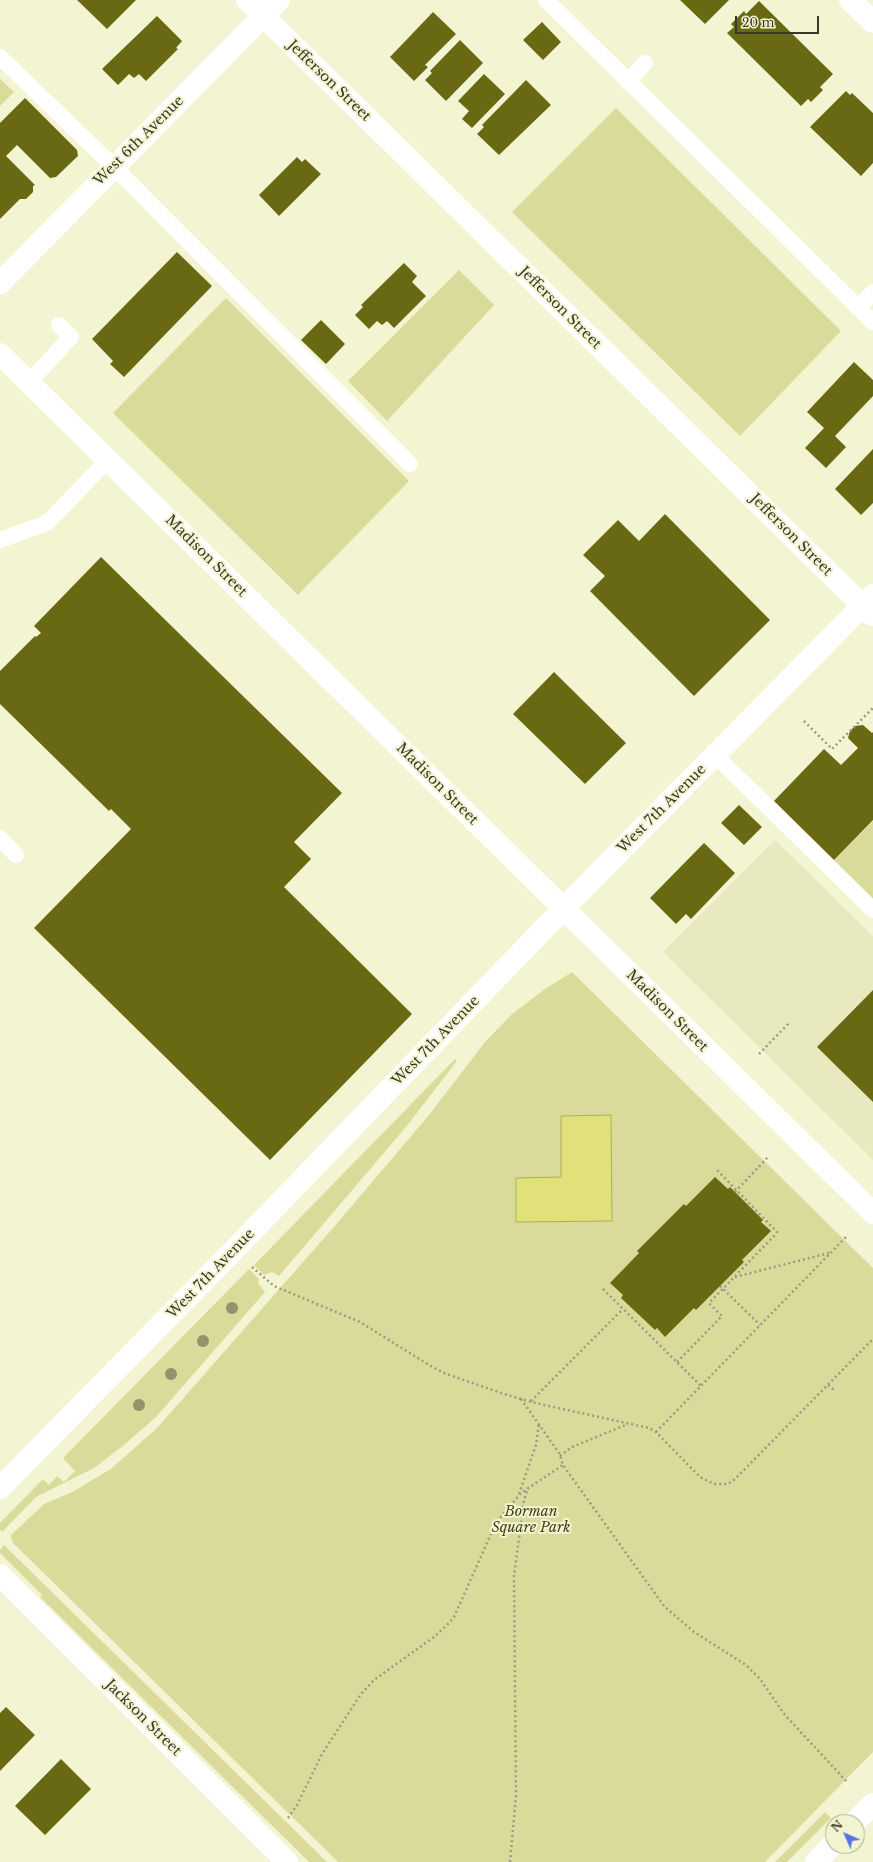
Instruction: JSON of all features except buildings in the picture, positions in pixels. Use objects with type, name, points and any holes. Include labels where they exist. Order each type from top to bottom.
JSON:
[{"type":"street","name":"Jefferson Street","points":[[247,0],[869,605]]},
{"type":"street","name":"West 6th Avenue","points":[[0,283],[279,0]]},
{"type":"street","points":[[850,0],[873,22]]},
{"type":"street","name":"Madison Street","points":[[0,354],[873,1213]]},
{"type":"street","name":"West 7th Avenue","points":[[0,1488],[234,1250],[564,908],[715,755],[869,605]]},
{"type":"street","name":"Jackson Street","points":[[0,1574],[287,1862]]},
{"type":"street","points":[[863,1814],[873,1804]]},
{"type":"street","points":[[816,1862],[825,1852]]},
{"type":"lane","points":[[546,0],[873,322]]},
{"type":"lane","points":[[0,57],[114,167],[410,464]]},
{"type":"lane","points":[[628,82],[645,63]]},
{"type":"lane","points":[[858,308],[873,292]]},
{"type":"lane","points":[[28,382],[71,338],[59,325]]},
{"type":"lane","points":[[0,540],[47,523],[108,460]]},
{"type":"lane","points":[[715,755],[873,910]]},
{"type":"lane","points":[[0,838],[16,855]]},
{"type":"path","points":[[804,721],[832,749],[873,708]]},
{"type":"path","points":[[759,1054],[790,1022]]},
{"type":"path","points":[[736,1191],[768,1157]]},
{"type":"path","points":[[677,1362],[722,1316],[709,1303],[777,1232],[716,1170]]},
{"type":"path","points":[[656,1432],[848,1235]]},
{"type":"path","points":[[234,1250],[266,1281],[280,1289],[360,1322],[444,1373],[531,1402],[649,1428],[656,1432],[700,1476],[714,1484],[728,1484],[735,1479],[873,1339]]},
{"type":"path","points":[[734,1277],[830,1253]]},
{"type":"path","points":[[722,1288],[760,1325]]},
{"type":"path","points":[[603,1289],[701,1386]]},
{"type":"path","points":[[531,1402],[623,1309]]},
{"type":"path","points":[[828,1385],[835,1391]]},
{"type":"path","points":[[521,1399],[539,1423],[564,1465],[664,1606],[694,1632],[746,1665],[760,1679],[785,1714],[848,1783]]},
{"type":"path","points":[[518,1496],[536,1445],[539,1423]]},
{"type":"path","points":[[560,1456],[572,1447],[629,1424]]},
{"type":"path","points":[[288,1818],[297,1805],[322,1754],[361,1694],[374,1680],[441,1631],[454,1616],[491,1534],[518,1496],[564,1465]]},
{"type":"path","points":[[510,1862],[516,1796],[514,1576],[524,1500],[528,1488]]},
{"type":"shaded area","points":[[775,840],[873,936],[873,1160],[663,952]]},
{"type":"shaded area","points":[[611,1115],[612,1221],[516,1222],[516,1178],[561,1177],[561,1116]]},
{"type":"green space","points":[[0,79],[14,92],[0,106]]},
{"type":"green space","points":[[616,108],[841,331],[740,436],[512,212]]},
{"type":"green space","points":[[459,270],[494,305],[387,421],[348,381]]},
{"type":"green space","points":[[226,298],[409,481],[298,595],[113,413]]},
{"type":"green space","points":[[873,821],[873,899],[834,860]]},
{"type":"green space","name":"Borman Square Park","points":[[572,972],[873,1268],[873,1752],[765,1862],[338,1862],[12,1542],[11,1535],[44,1504],[72,1492],[111,1469],[157,1428],[333,1228],[429,1115],[485,1042],[511,1015],[545,989]]},
{"type":"green space","points":[[455,1059],[457,1061],[406,1127],[279,1276],[272,1272],[264,1275],[254,1265]]},
{"type":"green space","points":[[249,1269],[259,1279],[258,1283],[265,1292],[157,1416],[124,1445],[94,1468],[36,1497],[2,1532],[0,1530],[0,1523],[43,1479],[49,1485],[57,1476],[64,1482],[75,1471],[63,1458]]},
{"type":"green space","points":[[4,1545],[327,1862],[309,1862],[40,1597],[42,1595],[0,1553],[0,1550]]},
{"type":"green space","points":[[825,1812],[827,1814],[825,1814],[825,1824],[787,1862],[775,1862]]}]
